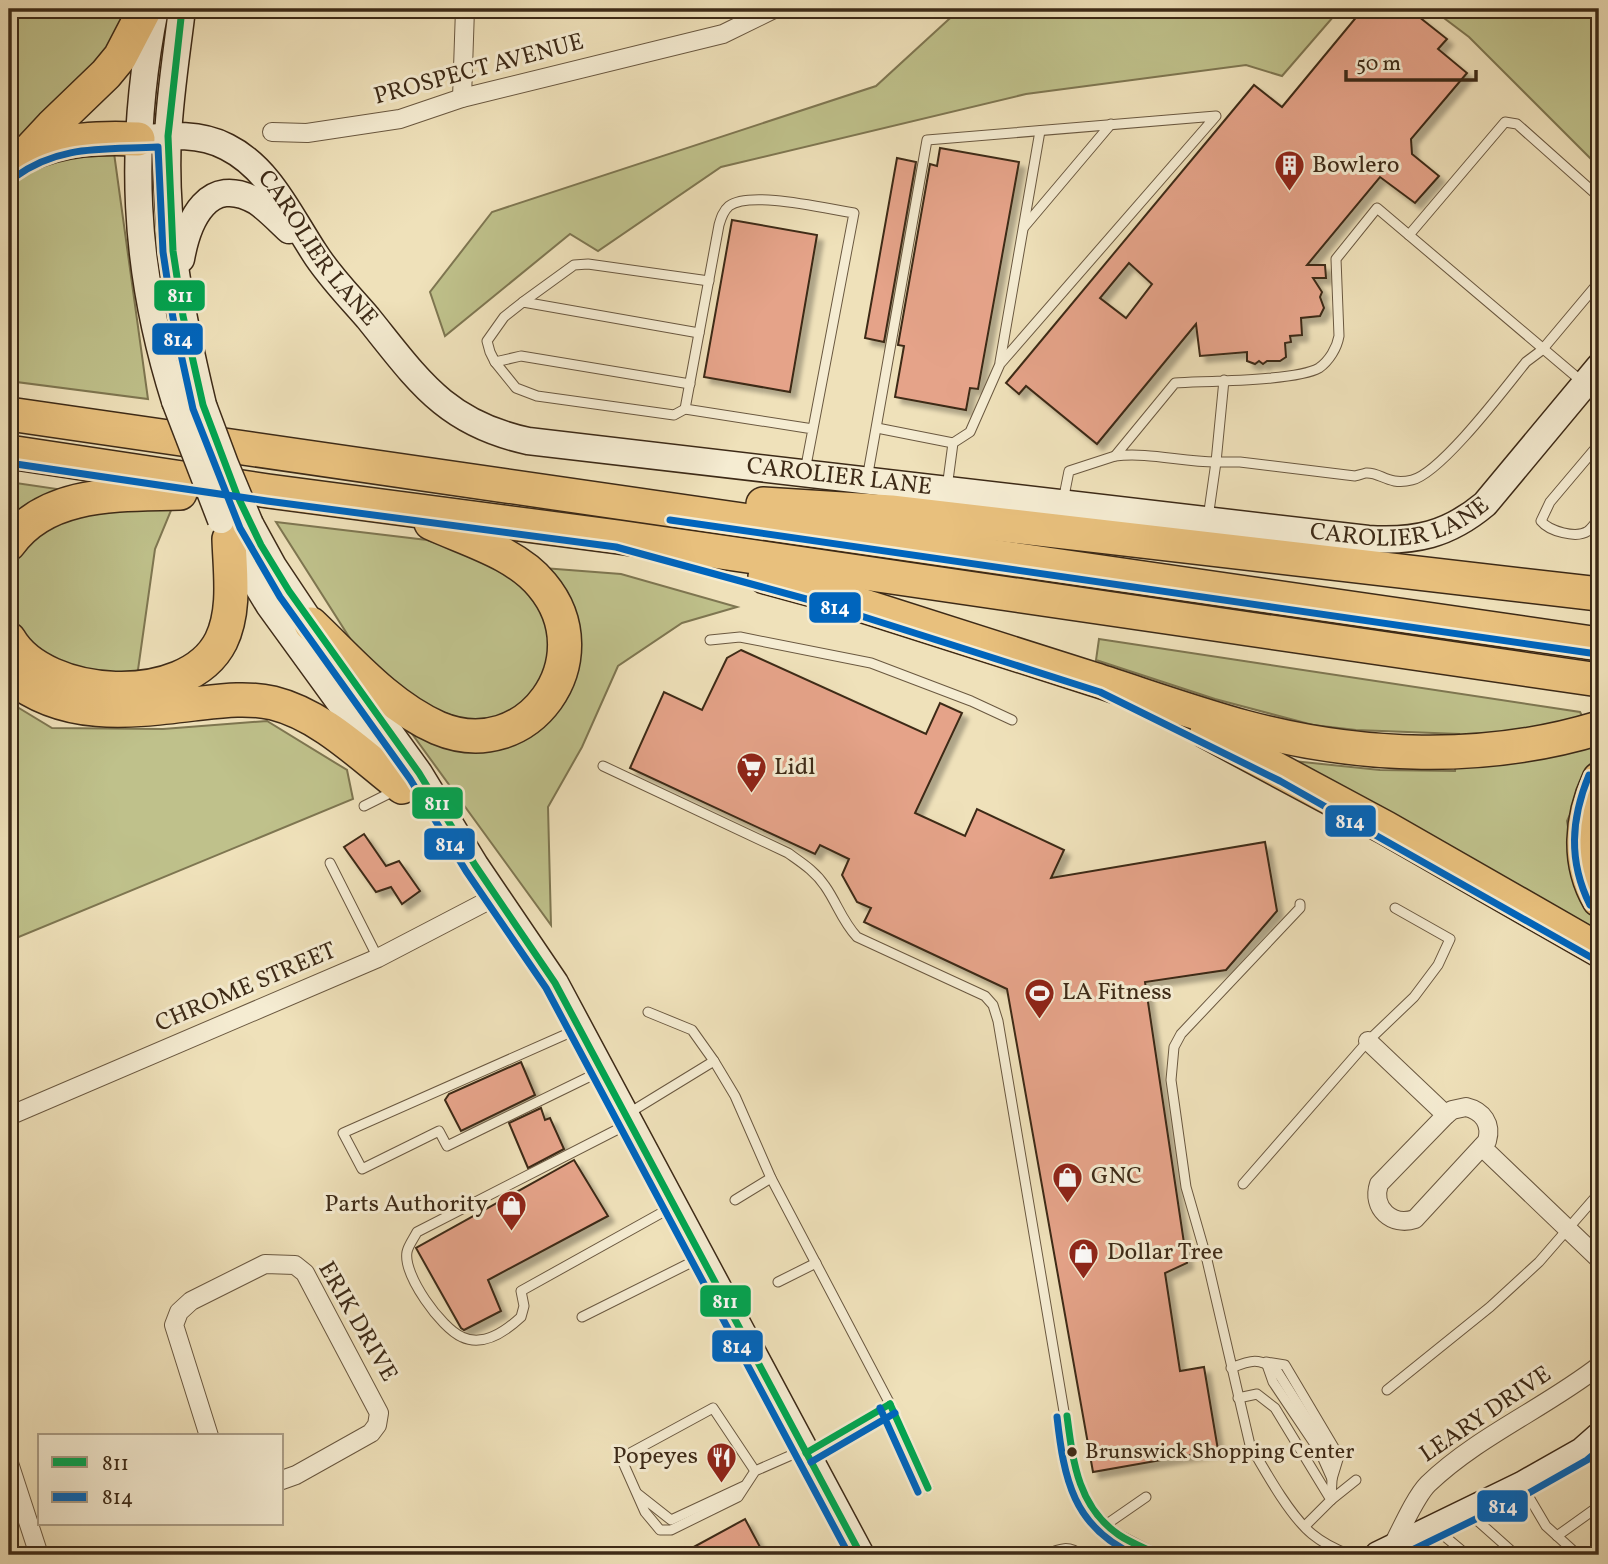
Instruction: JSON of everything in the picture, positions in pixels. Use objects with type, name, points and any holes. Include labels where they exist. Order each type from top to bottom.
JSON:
[{"type":"highway","points":[[16,163],[106,74],[120,57],[145,9]]},
{"type":"highway","points":[[16,163],[69,141],[153,138]]},
{"type":"highway","points":[[9,414],[1599,644]]},
{"type":"highway","points":[[9,452],[268,491],[618,537],[1599,680]]},
{"type":"highway","points":[[522,488],[891,512],[1599,594]]},
{"type":"highway","points":[[9,544],[34,518],[62,505],[84,500],[129,495],[268,491]]},
{"type":"highway","points":[[311,624],[394,701],[425,721],[452,733],[481,735],[510,729],[532,715],[549,697],[564,662],[564,635],[556,608],[541,584],[532,574],[508,558],[397,508]]},
{"type":"highway","points":[[9,639],[24,657],[40,668],[58,677],[87,685],[136,688],[167,682],[180,676],[204,661],[220,642],[224,631],[230,607],[233,528]]},
{"type":"highway","points":[[618,537],[820,592],[1252,729],[1323,744],[1375,750],[1484,751],[1558,739],[1599,728]]},
{"type":"highway","points":[[9,675],[19,684],[47,699],[93,710],[129,712],[244,699],[279,705],[325,727],[402,788]]},
{"type":"highway","points":[[1104,682],[1285,772],[1599,950]]},
{"type":"highway","points":[[1599,779],[1587,810],[1583,843],[1588,873],[1599,900]]},
{"type":"street","points":[[155,9],[143,78],[170,221],[177,281],[204,405],[229,475],[233,528],[273,566],[311,624],[419,773],[475,865],[555,983],[861,1555]]},
{"type":"street","points":[[182,9],[138,202],[144,273],[157,343],[175,401],[269,605],[402,788],[475,865]]},
{"type":"street","points":[[461,97],[465,9]]},
{"type":"street","name":"PROSPECT AVENUE","points":[[272,132],[307,134],[400,119],[461,97],[723,34],[774,9]]},
{"type":"street","name":"CAROLIER LANE","points":[[153,138],[205,138],[243,156],[280,197],[315,255],[423,386],[452,411],[497,433],[528,441],[1403,540],[1434,534],[1463,521],[1485,503],[1595,382]]},
{"type":"street","points":[[177,281],[185,234],[193,217],[203,204],[218,196],[238,195],[257,202],[315,255]]},
{"type":"street","name":"CHROME STREET","points":[[9,1116],[379,958],[497,896]]},
{"type":"street","points":[[1368,1041],[1446,1115]]},
{"type":"street","points":[[1466,1107],[1481,1114],[1489,1128],[1487,1141],[1482,1147],[1415,1219],[1400,1221],[1386,1215],[1379,1207],[1377,1198],[1380,1185],[1452,1110],[1466,1107]]},
{"type":"street","points":[[1482,1147],[1599,1259]]},
{"type":"street","name":"ERIK DRIVE","points":[[207,1434],[174,1325],[179,1312],[191,1301],[265,1264],[295,1265],[305,1273],[379,1413],[377,1425],[371,1433],[284,1479]]},
{"type":"street","name":"LEARY DRIVE","points":[[1382,1554],[1426,1486],[1467,1454],[1529,1412],[1571,1388],[1599,1366]]},
{"type":"street","points":[[1382,1554],[1522,1485],[1582,1451],[1599,1436]]},
{"type":"street","points":[[9,1463],[39,1555]]},
{"type":"street","points":[[22,1504],[38,1500]]},
{"type":"lane","points":[[867,480],[927,140],[1216,116],[1000,364]]},
{"type":"lane","points":[[1409,235],[1505,122],[1517,124],[1599,197]]},
{"type":"lane","points":[[1023,228],[1111,124]]},
{"type":"lane","points":[[877,428],[953,443],[970,432],[1000,364],[1040,131]]},
{"type":"lane","points":[[685,409],[722,214],[731,205],[747,200],[766,200],[854,214],[805,473]]},
{"type":"lane","points":[[1115,456],[1175,383],[1299,374],[1322,365],[1335,348],[1339,336],[1336,259],[1377,208],[1542,350],[1595,382]]},
{"type":"lane","points":[[709,281],[588,264],[575,265],[504,317],[487,341],[490,352],[516,388],[537,397],[674,415],[685,409],[813,429]]},
{"type":"lane","points":[[1062,503],[1069,471],[1115,456],[1136,454],[1192,462],[1240,463],[1355,476],[1367,473],[1393,482],[1421,478],[1438,465],[1526,362],[1542,350],[1599,282]]},
{"type":"lane","points":[[523,302],[699,333]]},
{"type":"lane","points":[[495,362],[521,356],[690,384]]},
{"type":"lane","points":[[1208,520],[1224,380]]},
{"type":"lane","points":[[947,490],[953,443]]},
{"type":"lane","points":[[1599,444],[1550,502],[1541,521],[1554,531],[1582,533],[1589,530],[1599,518]]},
{"type":"lane","points":[[710,640],[740,637],[871,663],[971,701],[1012,720]]},
{"type":"lane","points":[[603,766],[788,853],[818,877],[827,888],[847,927],[857,937],[985,996],[993,1005],[998,1021],[1080,1493],[1115,1533],[1158,1555]]},
{"type":"lane","points":[[364,806],[402,788]]},
{"type":"lane","points":[[330,863],[379,958]]},
{"type":"lane","points":[[1300,904],[1300,908],[1181,1034],[1174,1047],[1171,1080],[1186,1187],[1207,1260],[1250,1446],[1311,1533],[1331,1548],[1350,1555]]},
{"type":"lane","points":[[1243,1184],[1368,1041],[1414,997],[1438,965],[1450,939],[1395,908]]},
{"type":"lane","points":[[648,1012],[692,1030],[715,1061],[735,1096],[771,1178],[890,1404],[928,1488]]},
{"type":"lane","points":[[579,1029],[343,1133],[362,1169],[439,1131],[447,1146],[602,1070]]},
{"type":"lane","points":[[674,1206],[521,1290],[524,1306],[521,1317],[497,1335],[475,1340],[461,1337],[436,1314],[416,1288],[409,1267],[407,1252],[417,1232],[628,1119],[715,1061]]},
{"type":"lane","points":[[735,1200],[771,1178]]},
{"type":"lane","points":[[1387,1390],[1490,1307],[1539,1262],[1599,1193]]},
{"type":"lane","points":[[582,1317],[701,1257]]},
{"type":"lane","points":[[778,1282],[816,1263]]},
{"type":"lane","points":[[1231,1368],[1249,1360],[1266,1362],[1277,1371],[1333,1460],[1331,1500]]},
{"type":"lane","points":[[1238,1398],[1257,1394],[1275,1408],[1331,1500]]},
{"type":"lane","points":[[755,1471],[713,1408],[621,1458],[645,1512],[660,1530],[671,1530],[738,1497],[755,1471],[805,1451],[890,1404]]},
{"type":"lane","points":[[1305,1526],[1356,1480]]},
{"type":"lane","points":[[1522,1485],[1546,1526],[1578,1555]]},
{"type":"lane","points":[[637,1493],[671,1520],[744,1486]]},
{"type":"lane","points":[[1107,1524],[1146,1497]]},
{"type":"lane","points":[[1557,1536],[1599,1506]]},
{"type":"lane","points":[[1466,1511],[1516,1555]]},
{"type":"lane","points":[[1434,1527],[1466,1555]]},
{"type":"lane","points":[[1046,1555],[1064,1548],[1075,1550],[1081,1555]]},
{"type":"green space","points":[[9,9],[131,9],[115,44],[9,154]]},
{"type":"green space","points":[[960,9],[1340,9],[1282,76],[1246,65],[1026,94],[721,167],[598,251],[570,234],[445,336],[430,292],[492,212],[876,86]]},
{"type":"green space","points":[[1432,9],[1599,9],[1599,167],[1469,37]]},
{"type":"green space","points":[[68,151],[114,153],[148,399],[9,381],[9,185],[20,175]]},
{"type":"green space","points":[[9,482],[64,490],[9,526]]},
{"type":"green space","points":[[108,507],[172,508],[155,549],[137,677],[81,675],[37,654],[11,617],[9,576],[22,543],[56,519]]},
{"type":"green space","points":[[276,522],[427,540],[499,565],[542,601],[554,651],[537,693],[513,716],[472,723],[410,700],[358,651]]},
{"type":"green space","points":[[543,568],[621,574],[737,607],[682,623],[618,666],[582,747],[548,807],[551,925],[402,720],[471,752],[530,737],[576,677],[572,608]]},
{"type":"green space","points":[[1099,639],[1580,712],[1599,746],[1599,754],[1567,821],[1579,894],[1599,926],[1599,942],[1293,761],[1380,770],[1455,771],[1459,734],[1356,730],[1313,725],[1215,699],[1096,660]]},
{"type":"green space","points":[[9,702],[52,728],[163,729],[267,721],[347,770],[353,799],[9,941]]},
{"type":"building","name":"Bowlero","points":[[1363,9],[1409,9],[1447,39],[1438,49],[1467,73],[1411,139],[1412,154],[1439,176],[1415,203],[1380,177],[1307,265],[1325,265],[1326,278],[1313,278],[1322,292],[1320,297],[1324,308],[1320,316],[1301,318],[1302,335],[1290,336],[1291,342],[1285,343],[1286,357],[1280,361],[1267,361],[1263,364],[1259,361],[1255,364],[1247,361],[1247,352],[1200,356],[1196,324],[1097,444],[1026,386],[1019,394],[1006,383],[1254,85],[1282,107]],"holes":[[[1129,263],[1152,284],[1126,318],[1100,298]]]},
{"type":"building","points":[[940,148],[1019,162],[978,389],[970,388],[966,410],[895,397],[904,346],[898,345],[930,164],[937,166]]},
{"type":"building","points":[[897,158],[916,162],[884,342],[865,338]]},
{"type":"building","points":[[732,220],[817,235],[790,392],[704,377]]},
{"type":"building","points":[[741,650],[926,734],[940,703],[962,713],[915,813],[965,836],[977,809],[1064,850],[1051,878],[1265,842],[1277,911],[1226,970],[1145,982],[1187,1263],[1165,1273],[1180,1371],[1204,1367],[1218,1450],[1093,1472],[1007,989],[864,922],[871,908],[857,902],[842,875],[849,859],[820,845],[815,854],[630,768],[664,692],[702,710],[727,658]]},
{"type":"building","points":[[364,834],[386,866],[399,861],[420,891],[402,904],[391,887],[376,892],[344,847]]},
{"type":"building","points":[[521,1062],[535,1095],[461,1131],[445,1100],[449,1094]]},
{"type":"building","points":[[541,1108],[545,1120],[550,1118],[564,1149],[528,1168],[509,1123]]},
{"type":"building","name":"Parts Authority","points":[[574,1160],[608,1216],[488,1280],[501,1311],[464,1330],[416,1248]]},
{"type":"building","points":[[745,1519],[760,1547],[745,1555],[679,1555]]},
{"type":"transit line","name":"811","points":[[182,9],[168,136],[173,251],[183,316],[203,405],[237,495],[261,545],[289,591],[419,773],[475,865],[555,983],[861,1555]]},
{"type":"transit line","name":"814","points":[[15,177],[32,166],[66,154],[101,149],[158,147],[163,252],[173,318],[193,409],[240,528],[280,597],[410,779],[466,871],[546,988],[849,1555]]},
{"type":"transit line","name":"814","points":[[9,463],[267,501],[616,547],[817,602],[1100,692],[1280,781],[1594,959]]},
{"type":"transit line","name":"814","points":[[670,520],[1597,654]]},
{"type":"transit line","name":"814","points":[[1589,775],[1578,808],[1574,840],[1578,872],[1590,905]]},
{"type":"transit line","name":"811","points":[[890,1404],[928,1488]]},
{"type":"transit line","name":"811","points":[[806,1453],[890,1404]]},
{"type":"transit line","name":"814","points":[[880,1408],[918,1492]]},
{"type":"transit line","name":"814","points":[[811,1462],[895,1413]]},
{"type":"transit line","name":"811","points":[[1067,1416],[1075,1466],[1094,1511],[1119,1535],[1158,1555]]},
{"type":"transit line","name":"814","points":[[1057,1417],[1063,1461],[1075,1499],[1098,1530],[1114,1544],[1135,1555]]},
{"type":"transit line","name":"814","points":[[1402,1555],[1527,1494],[1587,1460],[1599,1450]]},
{"type":"place","name":"Bowlero","points":[[1289,193]]},
{"type":"place","name":"Lidl","points":[[751,795]]},
{"type":"place","name":"LA Fitness","points":[[1039,1020]]},
{"type":"place","name":"GNC","points":[[1068,1204]]},
{"type":"place","name":"Parts Authority","points":[[511,1232]]},
{"type":"place","name":"Dollar Tree","points":[[1084,1280]]},
{"type":"place","name":"Brunswick Shopping Center","points":[[1072,1452]]},
{"type":"place","name":"Popeyes","points":[[721,1484]]}]
